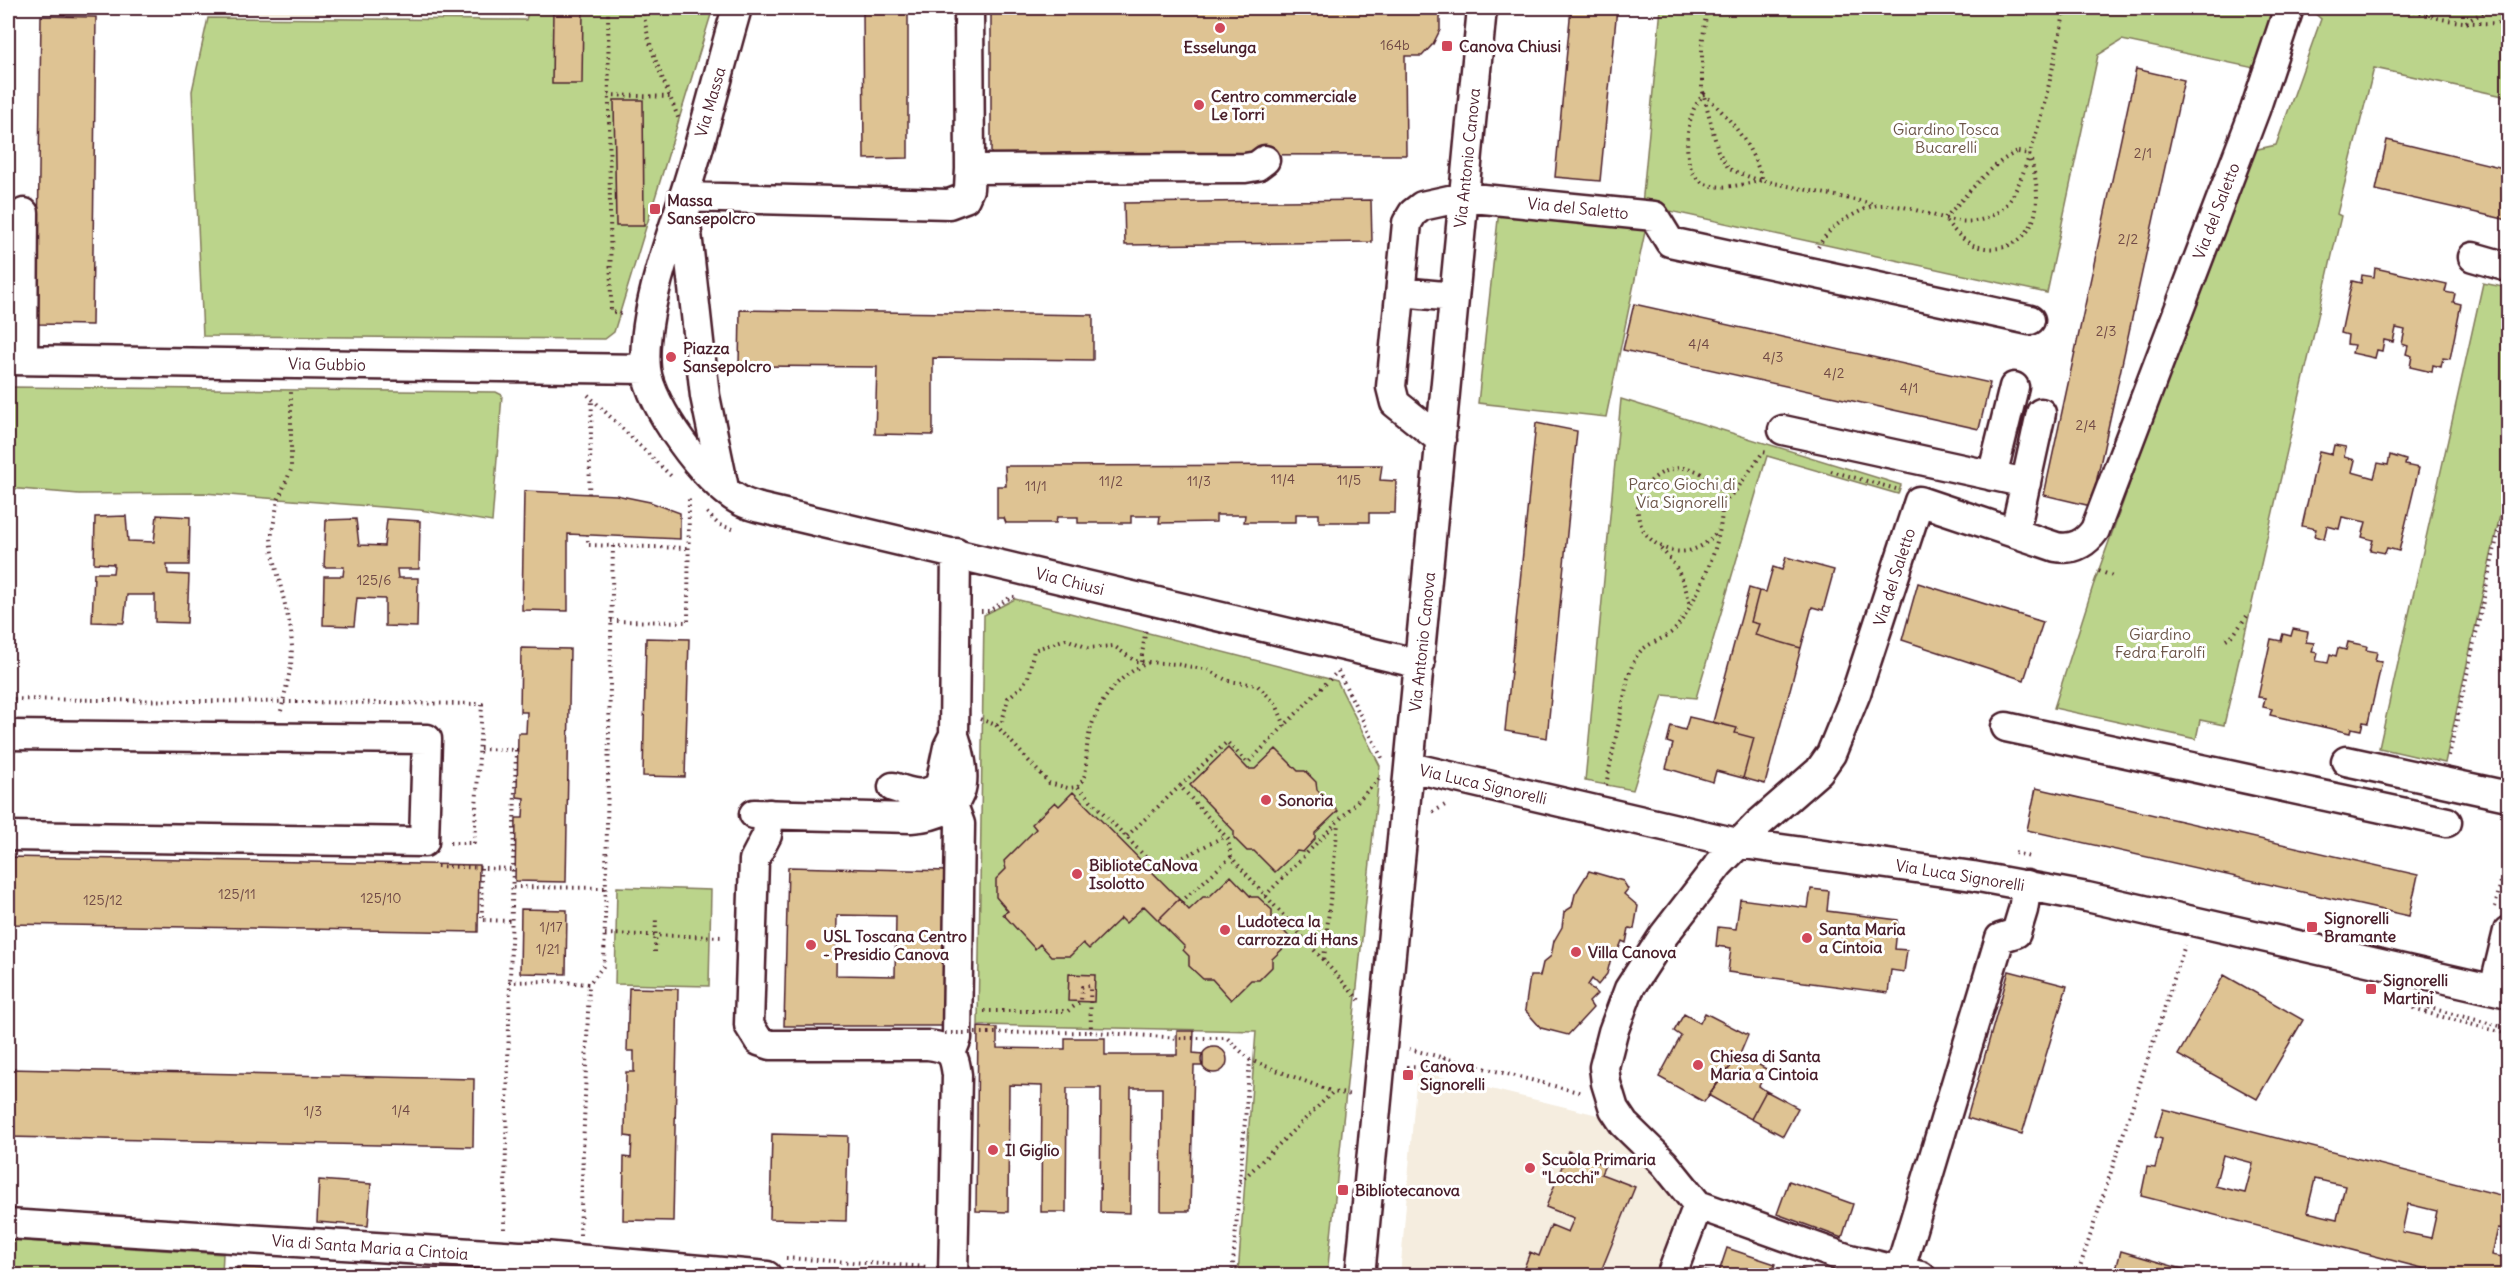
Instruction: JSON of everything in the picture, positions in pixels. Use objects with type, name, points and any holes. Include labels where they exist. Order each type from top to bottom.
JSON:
[{"type":"street","name":"Via Massa","points":[[683,197],[691,138],[737,8]]},
{"type":"street","points":[[683,197],[949,204],[965,198],[969,189],[970,169],[969,8]]},
{"type":"street","name":"Via Antonio Canova","points":[[1360,1275],[1382,1042],[1397,764],[1420,664],[1482,8]]},
{"type":"street","name":"Via del Saletto","points":[[1698,1205],[1664,1163],[1624,1124],[1614,1109],[1604,1067],[1613,1032],[1629,988],[1665,935],[1737,843],[1819,771],[1831,754],[1856,693],[1919,501],[2056,547],[2067,549],[2078,546],[2089,539],[2095,530],[2255,110],[2289,8]]},
{"type":"street","points":[[970,169],[1245,168],[1257,166],[1265,160]]},
{"type":"street","points":[[683,197],[668,244],[652,310],[646,340],[646,369],[651,390],[671,426],[695,459],[724,488]]},
{"type":"street","points":[[683,197],[705,396],[724,488]]},
{"type":"street","points":[[1441,440],[1395,403],[1391,395],[1407,223],[1413,213],[1422,206],[1463,197]]},
{"type":"street","name":"Via del Saletto","points":[[1463,197],[1654,216],[1670,242],[2030,320]]},
{"type":"street","points":[[15,360],[24,213]]},
{"type":"street","points":[[2473,257],[2508,267]]},
{"type":"street","points":[[1401,292],[1454,297]]},
{"type":"street","name":"Via Gubbio","points":[[15,360],[646,369]]},
{"type":"street","points":[[1992,476],[2014,387]]},
{"type":"street","points":[[2018,518],[2041,413]]},
{"type":"street","points":[[1778,442],[2026,483]]},
{"type":"street","name":"Via Chiusi","points":[[724,488],[738,500],[760,508],[1420,664]]},
{"type":"street","points":[[893,787],[915,794],[935,790],[947,795],[960,824],[957,1038],[944,1047],[928,1045],[771,1045],[759,1041],[750,1025],[754,860],[767,835],[761,814],[912,818],[945,811],[947,795],[948,747],[954,735],[956,553]]},
{"type":"street","points":[[2006,727],[2446,822]]},
{"type":"street","points":[[8,735],[428,740],[424,842],[8,836]]},
{"type":"street","points":[[2346,761],[2508,796]]},
{"type":"street","name":"Via Luca Signorelli","points":[[1397,764],[1737,843],[1917,867],[2027,885],[2307,945],[2501,991]]},
{"type":"street","points":[[1671,1275],[1698,1205],[1846,1258],[1910,1272],[2000,938],[2016,933],[2027,885]]},
{"type":"street","points":[[2501,991],[2508,932]]},
{"type":"street","points":[[948,1043],[955,1061],[957,1075],[953,1275]]},
{"type":"street","name":"Via di Santa Maria a Cintoia","points":[[8,1224],[543,1256],[765,1275]]},
{"type":"path","points":[[608,8],[611,311],[628,316],[625,325]]},
{"type":"path","points":[[643,8],[646,32],[653,56],[670,97],[691,138]]},
{"type":"path","points":[[1707,8],[1702,45],[1704,94],[1710,127],[1723,161],[1729,169],[1737,174],[1763,180],[1878,205],[1903,207],[1944,219],[1970,223],[1983,221],[2005,207],[2013,196],[2029,154],[2058,48],[2065,8]]},
{"type":"path","points":[[2409,8],[2433,17],[2466,22],[2508,23]]},
{"type":"path","points":[[2466,22],[2491,8]]},
{"type":"path","points":[[1704,94],[1738,129],[1751,151],[1763,180]]},
{"type":"path","points":[[1704,94],[1696,104],[1689,126],[1688,152],[1694,175],[1702,182],[1712,186],[1745,184],[1763,180]]},
{"type":"path","points":[[608,96],[670,97]]},
{"type":"path","points":[[1944,219],[2007,157],[2018,152],[2029,154]]},
{"type":"path","points":[[1944,219],[1960,236],[1972,244],[1987,248],[2002,248],[2017,242],[2029,232],[2035,217],[2037,181],[2029,154]]},
{"type":"path","points":[[1806,272],[1824,236],[1832,228],[1865,208],[1878,205]]},
{"type":"path","points":[[276,738],[291,666],[292,647],[291,630],[273,554],[272,538],[278,500],[291,470],[291,386]]},
{"type":"path","points":[[590,494],[592,399]]},
{"type":"path","points":[[1723,503],[1737,489],[1763,452],[1778,442]]},
{"type":"path","points":[[1599,812],[1616,742],[1628,678],[1634,661],[1640,651],[1675,630],[1690,607],[1705,574],[1723,517],[1723,503],[1718,489],[1709,478],[1697,471],[1683,468],[1669,469],[1656,476],[1646,486],[1640,499],[1638,513],[1642,527],[1650,539],[1674,562],[1682,578],[1690,607]]},
{"type":"path","points":[[1828,470],[1905,491]]},
{"type":"path","points":[[2444,782],[2508,488]]},
{"type":"path","points":[[611,621],[688,622],[689,495]]},
{"type":"path","points":[[1661,548],[1687,553],[1700,549],[1718,530]]},
{"type":"path","points":[[588,535],[588,545],[689,548]]},
{"type":"path","points":[[580,1244],[589,984],[604,965],[613,546]]},
{"type":"path","points":[[2099,571],[2115,577]]},
{"type":"path","points":[[2226,639],[2234,634],[2249,613]]},
{"type":"path","points":[[1141,662],[1146,627]]},
{"type":"path","points":[[996,725],[1002,722],[1006,715],[1008,698],[1028,678],[1032,655],[1037,647],[1066,639],[1088,648],[1114,646],[1126,656],[1141,662],[1176,664],[1208,670],[1228,681],[1257,685],[1276,704],[1286,726]]},
{"type":"path","points":[[976,718],[996,725],[1048,783],[1068,788],[1078,787],[1086,776],[1086,748],[1090,730],[1105,698],[1127,673],[1148,663]]},
{"type":"path","points":[[1126,836],[1227,742],[1248,763],[1338,672],[1346,674]]},
{"type":"path","points":[[480,749],[516,750],[503,1238]]},
{"type":"path","points":[[1385,751],[1397,764]]},
{"type":"path","points":[[1265,896],[1382,776]]},
{"type":"path","points":[[1180,786],[1225,836],[1231,857],[1360,1000]]},
{"type":"path","points":[[1078,787],[1158,870],[1225,836]]},
{"type":"path","points":[[1444,797],[1455,800]]},
{"type":"path","points":[[1430,815],[1442,805],[1458,806]]},
{"type":"path","points":[[1323,960],[1338,822]]},
{"type":"path","points":[[1181,902],[1231,857]]},
{"type":"path","points":[[434,866],[513,869]]},
{"type":"path","points":[[481,868],[482,920],[512,921]]},
{"type":"path","points":[[513,887],[607,888]]},
{"type":"path","points":[[655,952],[656,916]]},
{"type":"path","points":[[605,934],[752,937]]},
{"type":"path","points":[[2078,1275],[2185,945]]},
{"type":"path","points":[[510,982],[550,981],[589,984]]},
{"type":"path","points":[[972,1011],[1068,1011],[1082,1002],[1082,987],[1090,986],[1091,1032]]},
{"type":"path","points":[[2412,996],[2418,1005],[2508,1028]]},
{"type":"path","points":[[948,1043],[978,1033],[1091,1032],[1180,1038],[1227,1038],[1250,1060],[1333,1092],[1352,1095]]},
{"type":"path","points":[[1382,1042],[1587,1095]]},
{"type":"path","points":[[1407,1067],[1440,1068],[1444,1058]]},
{"type":"path","points":[[1232,1275],[1250,1060]]},
{"type":"path","points":[[1240,1183],[1333,1092]]},
{"type":"shaded area","points":[[214,8],[526,8],[525,17],[213,13]]},
{"type":"shaded area","name":"Scuola Primaria \"Locchi\"","points":[[1417,1071],[1602,1116],[1637,1147],[1663,1188],[1680,1207],[1655,1275],[1400,1276]]},
{"type":"green space","points":[[529,8],[713,8],[614,332],[605,339],[203,336],[192,91],[208,18],[526,20]]},
{"type":"green space","name":"Giardino Tosca Bucarelli","points":[[1661,8],[2275,8],[2254,68],[2122,40],[2098,55],[2047,293],[1642,205]]},
{"type":"green space","name":"Giardino Fedra Farolfi","points":[[2309,8],[2508,8],[2508,97],[2374,68],[2337,214],[2341,216],[2224,725],[2200,720],[2196,739],[2054,708],[2093,586],[2249,151],[2276,145],[2321,19]]},
{"type":"green space","points":[[1499,210],[1646,227],[1606,417],[1478,403]]},
{"type":"green space","points":[[2483,283],[2508,288],[2508,479],[2445,763],[2379,748]]},
{"type":"green space","points":[[8,387],[496,392],[502,395],[492,522],[420,510],[204,493],[79,494],[8,488]]},
{"type":"green space","name":"Parco Giochi di Via Signorelli","points":[[1621,399],[1901,485],[1898,494],[1767,456],[1696,698],[1663,695],[1633,790],[1585,781]]},
{"type":"green space","points":[[1015,599],[1337,681],[1380,766],[1327,1275],[1238,1275],[1256,1031],[978,1025],[984,615]]},
{"type":"green space","points":[[617,887],[711,890],[709,986],[615,984]]},
{"type":"green space","points":[[8,1240],[223,1254],[222,1275],[8,1275]]},
{"type":"building","points":[[863,8],[908,8],[908,158],[864,159]]},
{"type":"building","name":"Centro commerciale Le Torri","points":[[991,8],[1437,8],[1440,13],[1440,30],[1433,44],[1422,56],[1405,56],[1406,155],[991,154]]},
{"type":"building","points":[[1571,8],[1617,8],[1600,181],[1555,177]]},
{"type":"building","points":[[553,9],[583,10],[582,84],[552,84]]},
{"type":"building","points":[[41,16],[96,17],[92,325],[37,324]]},
{"type":"building","points":[[2136,69],[2184,80],[2091,506],[2044,495]]},
{"type":"building","points":[[614,100],[643,100],[644,226],[616,226]]},
{"type":"building","points":[[2387,140],[2508,169],[2508,220],[2376,190]]},
{"type":"building","points":[[1371,200],[1372,242],[1125,245],[1124,203]]},
{"type":"building","points":[[2375,268],[2447,284],[2445,292],[2455,294],[2453,302],[2461,304],[2450,359],[2443,358],[2441,367],[2433,365],[2432,372],[2410,367],[2412,356],[2406,354],[2408,346],[2402,344],[2405,330],[2396,328],[2393,342],[2384,340],[2382,351],[2377,350],[2375,358],[2352,353],[2354,345],[2347,344],[2348,335],[2341,333],[2352,281],[2361,283],[2362,275],[2374,277]]},
{"type":"building","points":[[1634,304],[1990,383],[1979,429],[1623,350]]},
{"type":"building","points":[[740,310],[1093,315],[1093,360],[933,358],[933,435],[875,434],[877,367],[739,366]]},
{"type":"building","points":[[1536,423],[1577,431],[1547,738],[1505,731]]},
{"type":"building","points":[[2334,445],[2346,447],[2344,457],[2355,460],[2352,472],[2374,478],[2378,463],[2388,465],[2390,455],[2406,460],[2405,465],[2419,468],[2399,551],[2387,548],[2385,553],[2370,550],[2373,540],[2362,537],[2366,522],[2342,517],[2339,529],[2327,526],[2324,539],[2314,536],[2316,529],[2302,526],[2319,451],[2332,454]]},
{"type":"building","points":[[1382,465],[1380,480],[1396,481],[1395,513],[1369,513],[1369,522],[1319,522],[1319,514],[1296,514],[1296,522],[1244,522],[1245,515],[1216,515],[1216,522],[1159,523],[1160,516],[1131,516],[1131,523],[1078,523],[1078,517],[1057,517],[1056,523],[1006,523],[1004,518],[997,518],[997,486],[1006,486],[1005,466]]},
{"type":"building","points":[[524,491],[616,495],[650,502],[680,513],[680,539],[568,534],[568,611],[522,610]]},
{"type":"building","points":[[157,515],[190,517],[189,565],[167,565],[168,574],[189,575],[187,623],[155,622],[155,595],[127,595],[124,623],[92,622],[94,573],[113,573],[114,564],[94,563],[95,517],[126,516],[128,541],[154,542]]},
{"type":"building","points":[[356,519],[359,545],[384,546],[387,519],[420,521],[419,569],[397,569],[398,578],[418,578],[417,627],[385,626],[385,599],[357,598],[354,626],[323,625],[324,576],[343,576],[344,567],[324,567],[326,520]]},
{"type":"building","points":[[1786,557],[1834,570],[1823,610],[1812,607],[1801,648],[1755,635],[1759,624],[1751,622],[1759,591],[1766,592],[1773,567],[1782,570]]},
{"type":"building","points":[[1918,583],[2043,622],[2024,680],[1902,640]]},
{"type":"building","points":[[1749,588],[1759,591],[1751,622],[1759,624],[1755,635],[1801,648],[1765,784],[1743,778],[1754,738],[1735,733],[1737,728],[1713,722]]},
{"type":"building","points":[[2293,629],[2308,632],[2306,642],[2314,643],[2312,652],[2318,653],[2316,661],[2328,663],[2330,654],[2336,656],[2338,648],[2346,650],[2348,642],[2367,646],[2366,650],[2377,652],[2375,661],[2382,662],[2368,723],[2363,722],[2361,730],[2351,728],[2350,733],[2270,715],[2272,709],[2263,707],[2265,698],[2258,697],[2271,639],[2281,641],[2283,634],[2291,636]]},
{"type":"building","points":[[646,638],[689,639],[685,777],[643,776]]},
{"type":"building","points":[[521,648],[570,649],[566,882],[515,881],[516,818],[523,818],[524,798],[517,797],[518,733],[526,733],[527,712],[520,712]]},
{"type":"building","points":[[1689,717],[1737,728],[1735,733],[1754,738],[1743,778],[1716,771],[1713,782],[1666,768],[1673,744],[1667,742],[1671,726],[1685,730]]},
{"type":"building","name":"Sonoria","points":[[1228,748],[1248,769],[1255,769],[1276,749],[1298,771],[1305,771],[1316,782],[1317,790],[1338,811],[1315,833],[1315,839],[1303,852],[1297,851],[1275,872],[1254,851],[1247,851],[1234,838],[1234,831],[1190,785]]},
{"type":"building","points":[[2036,788],[2418,875],[2409,916],[2027,830]]},
{"type":"building","name":"BiblioteCaNova Isolotto","points":[[1073,792],[1179,899],[1158,920],[1144,906],[1126,923],[1121,918],[1089,949],[1083,943],[1070,956],[1051,956],[1040,944],[1035,949],[1003,914],[1008,911],[996,897],[996,879],[1006,869],[1004,861],[1036,829],[1032,824],[1055,802],[1059,806]]},
{"type":"building","points":[[8,857],[479,865],[478,932],[8,924]]},
{"type":"building","name":"USL Toscana Centro - Presidio Canova","points":[[788,867],[948,871],[942,1026],[784,1026]],"holes":[[[837,915],[896,916],[895,976],[836,975]]]},
{"type":"building","name":"Villa Canova","points":[[1589,871],[1623,881],[1628,889],[1624,894],[1638,906],[1634,929],[1629,928],[1626,943],[1622,941],[1618,951],[1601,949],[1600,954],[1611,958],[1607,974],[1598,985],[1592,979],[1588,985],[1597,994],[1589,1002],[1593,1008],[1568,1035],[1541,1028],[1525,1010],[1530,976],[1540,976],[1543,963],[1551,956],[1554,941],[1562,927],[1564,912],[1572,907],[1575,894]]},
{"type":"building","name":"Ludoteca la carrozza di Hans","points":[[1231,876],[1251,897],[1258,897],[1272,910],[1272,918],[1292,940],[1272,959],[1272,967],[1259,980],[1251,980],[1231,1000],[1212,979],[1203,979],[1189,966],[1189,956],[1183,950],[1185,947],[1158,920],[1179,899],[1189,910],[1203,897],[1209,897]]},
{"type":"building","name":"Santa Maria a Cintoia","points":[[1811,889],[1829,891],[1827,911],[1898,920],[1895,949],[1907,950],[1904,972],[1891,970],[1888,993],[1728,972],[1731,948],[1716,946],[1718,927],[1736,929],[1740,899],[1808,908]]},
{"type":"building","points":[[521,909],[567,910],[566,974],[520,973]]},
{"type":"building","points":[[2009,971],[2067,986],[2022,1134],[1967,1118]]},
{"type":"building","points":[[1069,974],[1095,975],[1094,1002],[1068,1001]]},
{"type":"building","points":[[2224,975],[2303,1020],[2257,1099],[2178,1055]]},
{"type":"building","points":[[629,988],[678,989],[673,1221],[623,1220],[624,1157],[631,1158],[632,1137],[625,1136],[626,1072],[634,1072],[634,1051],[627,1051]]},
{"type":"building","name":"Chiesa di Santa Maria a Cintoia","points":[[1705,1013],[1748,1035],[1740,1054],[1704,1102],[1659,1077],[1681,1036],[1674,1031],[1684,1014],[1700,1023]]},
{"type":"building","name":"Il Giglio","points":[[978,1027],[997,1028],[997,1048],[1065,1049],[1065,1038],[1105,1038],[1105,1055],[1177,1055],[1177,1031],[1194,1031],[1193,1053],[1203,1054],[1203,1066],[1194,1066],[1190,1211],[1161,1211],[1162,1088],[1131,1088],[1130,1213],[1100,1212],[1101,1088],[1067,1088],[1066,1212],[1041,1212],[1042,1086],[1009,1085],[1008,1212],[976,1211]]},
{"type":"building","points":[[1214,1047],[1223,1051],[1227,1060],[1223,1069],[1214,1073],[1205,1069],[1201,1060],[1205,1051]]},
{"type":"building","points":[[1740,1054],[1768,1070],[1759,1086],[1766,1091],[1751,1119],[1708,1095]]},
{"type":"building","points":[[8,1069],[474,1079],[473,1147],[8,1137]]},
{"type":"building","points":[[1766,1091],[1798,1108],[1783,1136],[1751,1119]]},
{"type":"building","points":[[2163,1109],[2508,1197],[2508,1230],[2498,1228],[2492,1255],[2508,1258],[2508,1276],[2453,1276],[2141,1196],[2147,1167],[2155,1168],[2162,1139],[2155,1137]],"holes":[[[2223,1155],[2253,1163],[2245,1193],[2215,1186]],[[2315,1179],[2345,1186],[2337,1219],[2307,1212]],[[2408,1204],[2437,1211],[2431,1238],[2402,1232]]]},
{"type":"building","points":[[772,1134],[848,1136],[846,1221],[770,1219]]},
{"type":"building","points":[[1568,1151],[1605,1165],[1601,1174],[1635,1187],[1599,1276],[1521,1276],[1530,1252],[1539,1256],[1551,1225],[1568,1232],[1574,1218],[1546,1207]]},
{"type":"building","points":[[319,1180],[371,1184],[368,1226],[317,1222]]},
{"type":"building","points":[[1789,1181],[1853,1204],[1842,1238],[1777,1214]]},
{"type":"building","points":[[1727,1248],[1775,1264],[1771,1276],[1696,1276],[1698,1269],[1718,1275]]},
{"type":"building","points":[[2121,1251],[2196,1273],[2195,1276],[2114,1276]]},
{"type":"building","points":[[237,1267],[294,1271],[294,1276],[236,1276]]},
{"type":"building","points":[[1798,1268],[1819,1276],[1796,1276]]},
{"type":"building","points":[[326,1271],[435,1275],[435,1276],[326,1276]]},
{"type":"place","name":"Esselunga","points":[[1220,28]]},
{"type":"place","name":"Canova Chiusi","points":[[1447,46]]},
{"type":"place","name":"Centro commerciale Le Torri","points":[[1199,105]]},
{"type":"place","name":"Massa Sansepolcro","points":[[655,209]]},
{"type":"place","name":"Piazza Sansepolcro","points":[[671,357]]},
{"type":"place","name":"Sonoria","points":[[1266,800]]},
{"type":"place","name":"BiblioteCaNova Isolotto","points":[[1077,874]]},
{"type":"place","name":"Signorelli Bramante","points":[[2312,927]]},
{"type":"place","name":"Ludoteca la carrozza di Hans","points":[[1225,930]]},
{"type":"place","name":"Santa Maria a Cintoia","points":[[1807,938]]},
{"type":"place","name":"USL Toscana Centro - Presidio Canova","points":[[811,945]]},
{"type":"place","name":"Villa Canova","points":[[1576,952]]},
{"type":"place","name":"Signorelli Martini","points":[[2371,989]]},
{"type":"place","name":"Chiesa di Santa Maria a Cintoia","points":[[1698,1065]]},
{"type":"place","name":"Canova Signorelli","points":[[1408,1075]]},
{"type":"place","name":"Il Giglio","points":[[993,1150]]},
{"type":"place","name":"Scuola Primaria \"Locchi\"","points":[[1530,1168]]},
{"type":"place","name":"Bibliotecanova","points":[[1343,1190]]}]
